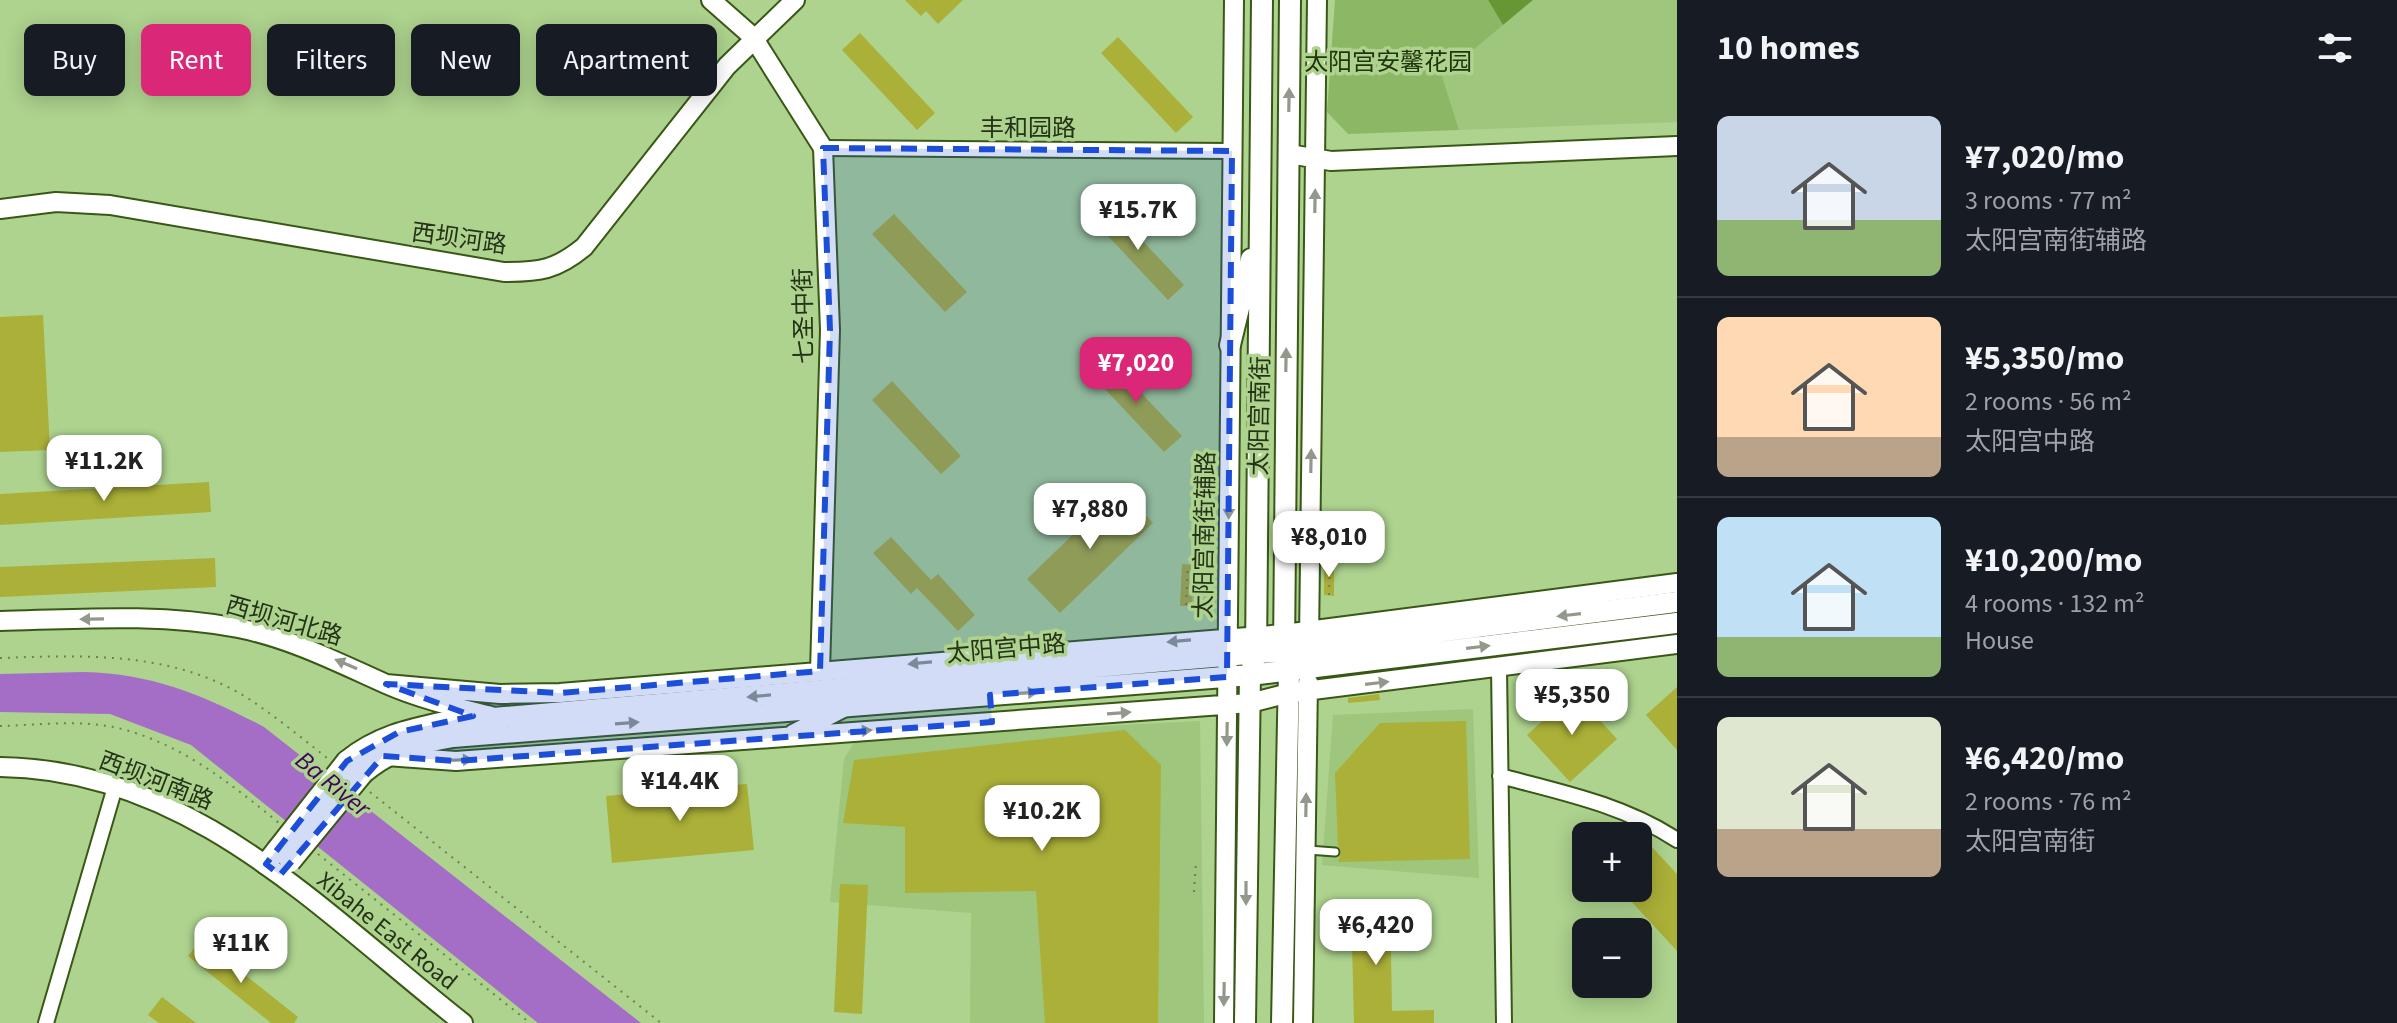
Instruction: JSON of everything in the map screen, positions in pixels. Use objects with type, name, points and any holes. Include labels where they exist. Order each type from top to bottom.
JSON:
[{"type":"main road","name":"太阳宫南街","points":[[1245,1023],[1250,675],[1256,644],[1262,0]]},
{"type":"main road","name":"太阳宫南街","points":[[1282,1023],[1298,692],[1289,154],[1290,0]]},
{"type":"main road","points":[[1230,345],[1260,224]]},
{"type":"main road","name":"太阳宫中路","points":[[355,767],[409,745],[453,737],[1250,675],[1297,651],[1676,596]]},
{"type":"main road","name":"太阳宫中路","points":[[355,767],[370,743],[399,732],[445,722],[863,687],[1227,646],[1256,644],[1297,651],[1669,624]]},
{"type":"main road","points":[[278,863],[355,767]]},
{"type":"street","points":[[711,0],[753,37],[823,148]]},
{"type":"street","name":"西坝河路","points":[[0,209],[56,202],[110,205],[504,272],[537,272],[563,264],[584,247],[753,37],[795,0]]},
{"type":"street","name":"太阳宫南街辅路","points":[[1224,1023],[1234,0]]},
{"type":"street","name":"太阳宫南街","points":[[1297,651],[1315,161],[1317,0]]},
{"type":"street","points":[[1289,154],[1315,161],[1677,146]]},
{"type":"street","name":"丰和园路","points":[[823,148],[1232,151]]},
{"type":"street","name":"七圣中街","points":[[820,671],[830,330],[823,148]]},
{"type":"street","name":"太阳宫中路","points":[[1297,651],[1600,593],[1676,596]]},
{"type":"street","name":"西坝河北路","points":[[0,621],[126,618],[182,620],[241,628],[344,662],[386,684],[498,718]]},
{"type":"street","points":[[1603,654],[1669,624]]},
{"type":"street","points":[[383,756],[456,761],[1227,705],[1298,692],[1677,644]]},
{"type":"street","name":"太阳宫中路","points":[[386,684],[500,694],[560,693],[820,671],[1227,646]]},
{"type":"street","points":[[1499,668],[1504,1023]]},
{"type":"street","points":[[774,675],[863,687]]},
{"type":"street","name":"太阳宫南街","points":[[1298,692],[1306,849],[1303,1023]]},
{"type":"street","points":[[990,695],[992,722]]},
{"type":"street","points":[[787,737],[845,707]]},
{"type":"street","name":"西坝河南路","points":[[0,767],[52,772],[115,787],[204,822],[278,863]]},
{"type":"street","points":[[1500,776],[1590,800],[1649,821],[1677,840]]},
{"type":"street","points":[[46,1023],[115,787]]},
{"type":"street","name":"Xibahe East Road","points":[[278,863],[463,1023]]},
{"type":"lane","points":[[1306,849],[1335,852]]},
{"type":"path","points":[[1329,595],[1330,563]]},
{"type":"path","points":[[1186,605],[1188,565]]},
{"type":"path","points":[[1194,892],[1196,862]]},
{"type":"highlighted area","points":[[823,148],[1232,151],[1227,677],[990,695],[992,722],[456,761],[383,756],[280,875],[266,864],[347,761],[399,732],[473,716],[386,684],[560,693],[820,671],[830,330]]},
{"type":"shaded area","points":[[1488,0],[1533,0],[1503,25]]},
{"type":"shaded area","points":[[1533,0],[1677,0],[1677,122],[1459,130],[1442,76]]},
{"type":"shaded area","points":[[1473,709],[1479,878],[1322,865],[1333,715]]},
{"type":"shaded area","points":[[1200,721],[1204,1023],[970,1023],[971,913],[830,902],[844,759],[856,739]]},
{"type":"green space","name":"太阳宫安馨花园","points":[[1335,0],[1488,0],[1503,25],[1442,76],[1459,130],[1348,134],[1327,112]]},
{"type":"water","name":"Ba River","points":[[84,672],[133,677],[177,688],[264,727],[641,1023],[538,1023],[191,745],[110,714],[0,712],[0,674]]},
{"type":"building","points":[[905,0],[963,0],[938,24],[926,11],[921,16]]},
{"type":"building","points":[[860,33],[935,113],[917,130],[842,50]]},
{"type":"building","points":[[1118,37],[1193,117],[1176,133],[1101,53]]},
{"type":"building","points":[[1108,204],[1184,285],[1168,300],[1092,219]]},
{"type":"building","points":[[894,214],[967,292],[945,312],[872,234]]},
{"type":"building","points":[[43,315],[50,450],[0,452],[0,317]]},
{"type":"building","points":[[1107,357],[1182,436],[1164,452],[1090,373]]},
{"type":"building","points":[[892,381],[961,456],[941,474],[872,400]]},
{"type":"building","points":[[209,482],[211,512],[0,525],[0,494]]},
{"type":"building","points":[[1120,489],[1153,523],[1060,613],[1027,579]]},
{"type":"building","points":[[891,537],[931,580],[938,574],[975,615],[958,631],[917,588],[911,594],[873,553]]},
{"type":"building","points":[[215,558],[216,587],[0,597],[0,567]]},
{"type":"building","points":[[1324,563],[1334,563],[1334,596],[1324,595]]},
{"type":"building","points":[[1182,564],[1194,565],[1192,606],[1180,606]]},
{"type":"building","points":[[1677,687],[1677,750],[1646,715]]},
{"type":"building","points":[[1574,692],[1617,739],[1570,782],[1527,735]]},
{"type":"building","points":[[1379,694],[1380,700],[1348,703],[1348,698]]},
{"type":"building","points":[[1466,721],[1470,859],[1338,862],[1341,852],[1338,846],[1335,773],[1380,723]]},
{"type":"building","points":[[1125,730],[1161,765],[1158,1023],[1045,1023],[1036,891],[905,893],[905,827],[843,823],[854,760]]},
{"type":"building","points":[[747,784],[754,850],[612,863],[606,796]]},
{"type":"building","points":[[1652,847],[1677,874],[1677,951],[1652,924],[1652,918],[1647,918],[1632,902],[1652,902]]},
{"type":"building","points":[[840,884],[868,885],[862,1014],[834,1012]]},
{"type":"building","points":[[1390,900],[1392,1011],[1434,1010],[1434,1023],[1354,1023],[1351,901]]},
{"type":"building","points":[[201,940],[298,1017],[294,1023],[271,1023],[188,956]]},
{"type":"building","points":[[162,997],[196,1023],[159,1023],[148,1015]]}]
